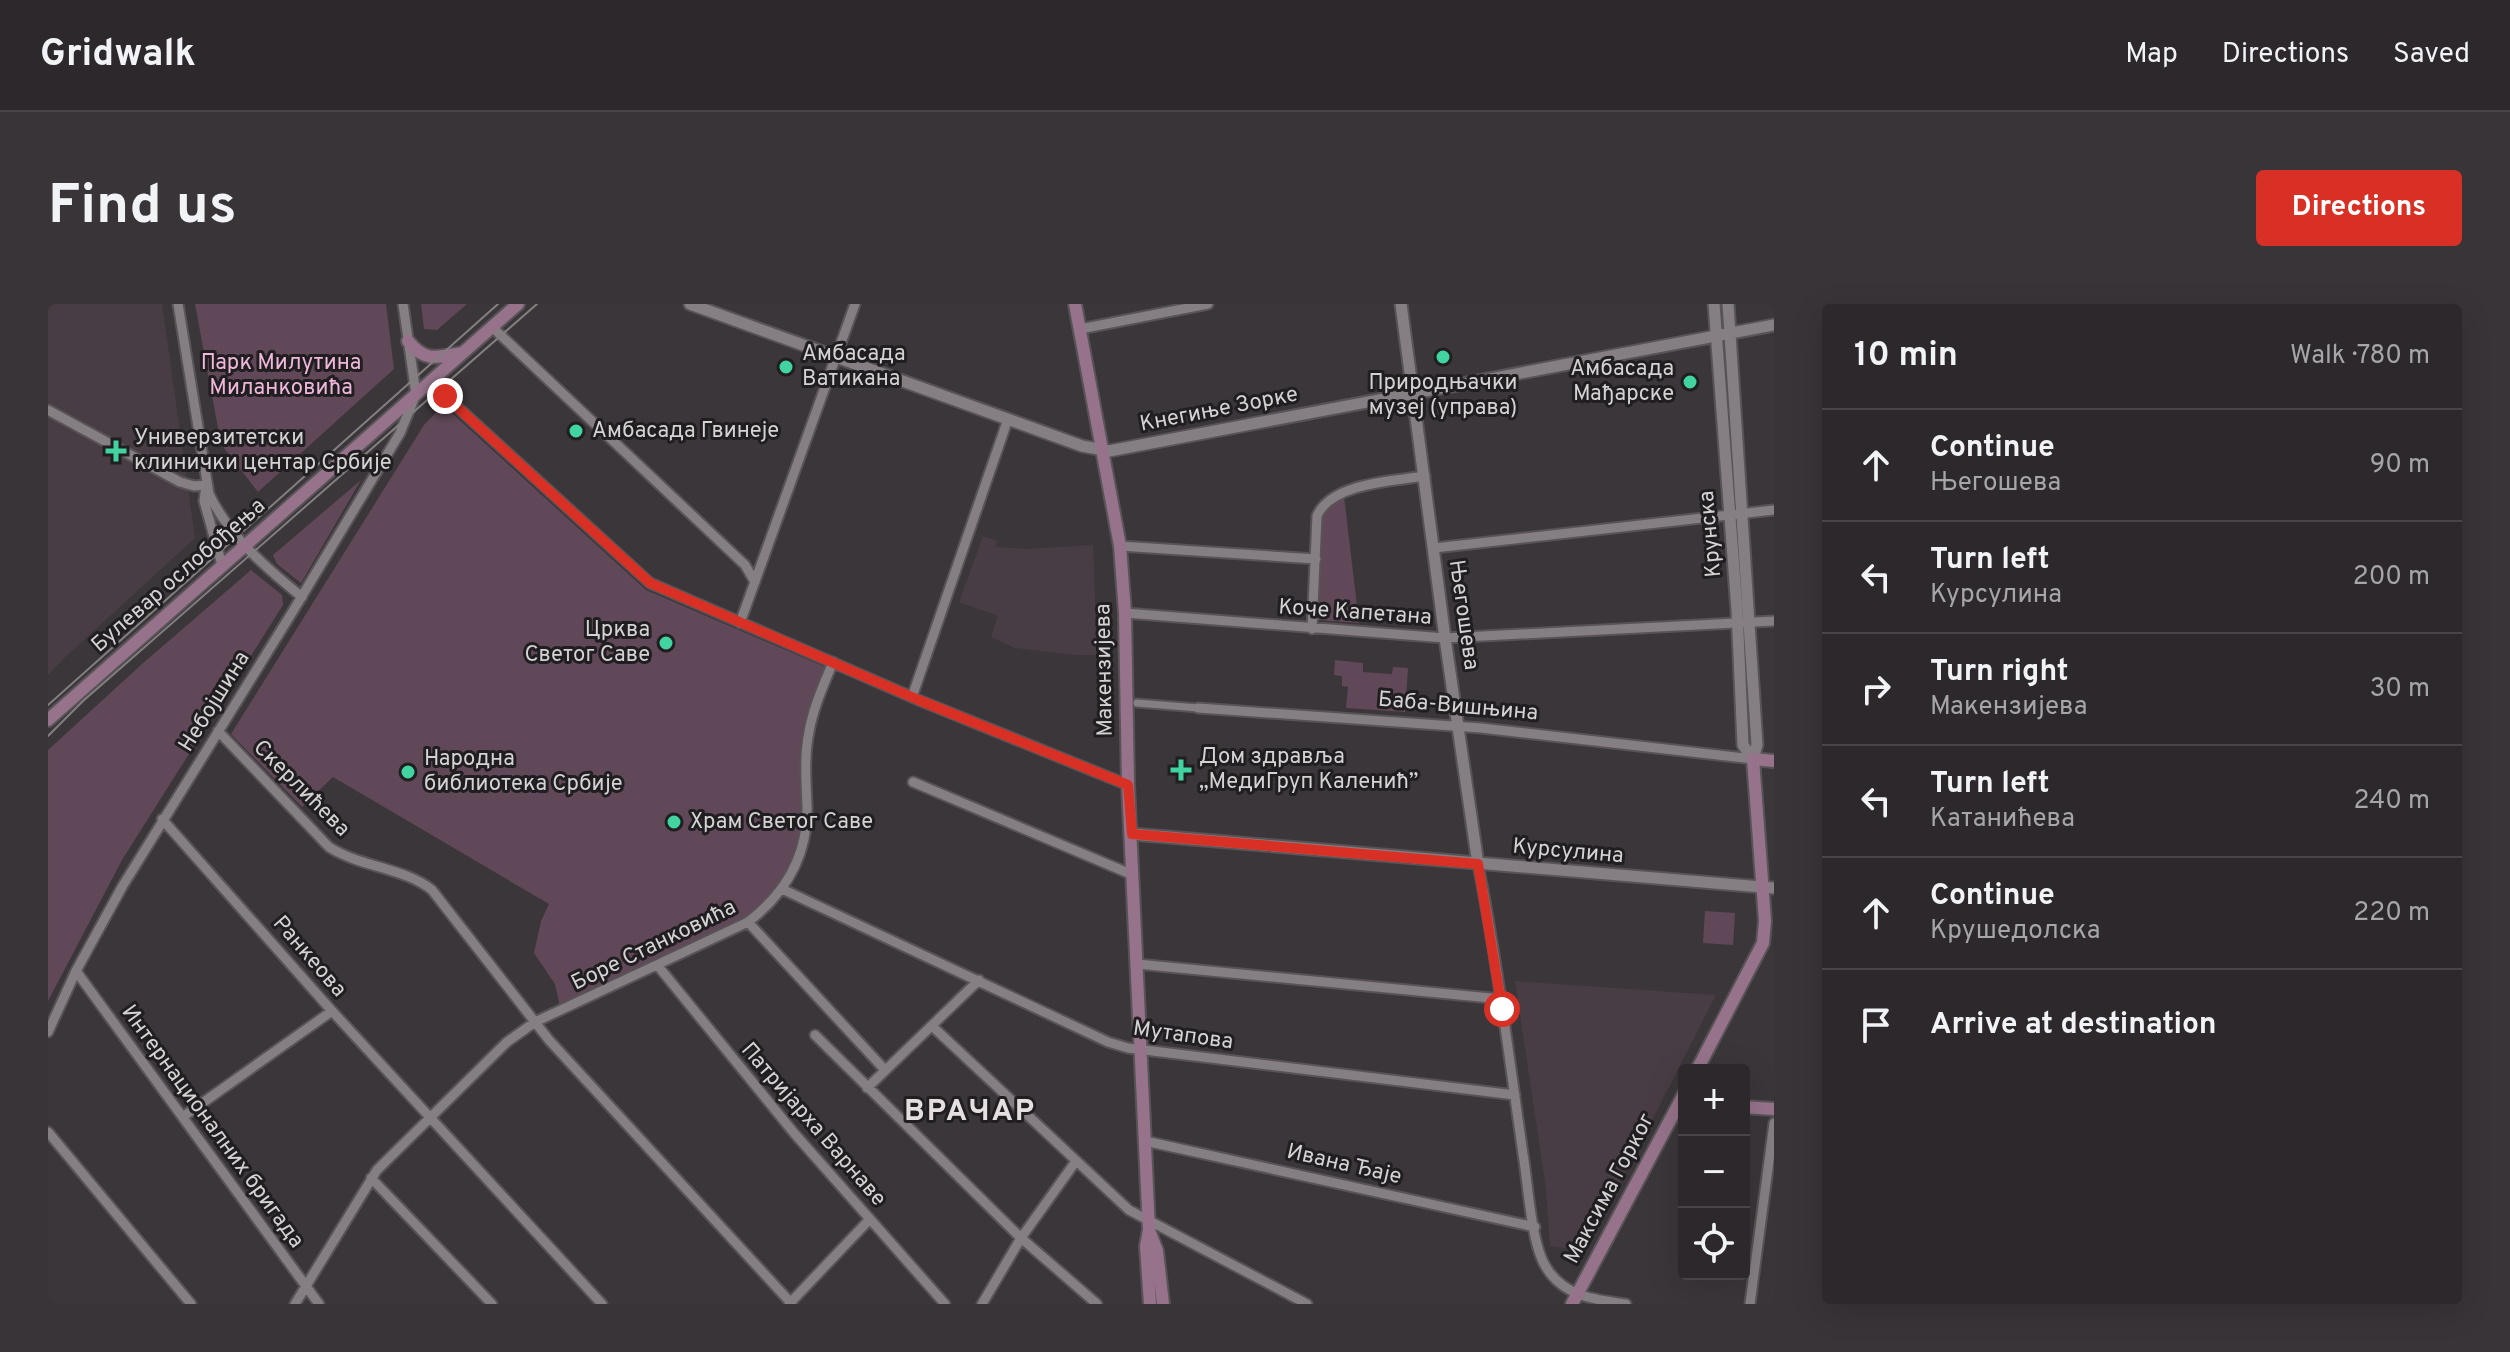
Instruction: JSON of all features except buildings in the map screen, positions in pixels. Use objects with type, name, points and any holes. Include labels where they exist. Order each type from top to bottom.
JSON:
[{"type":"main road","name":"Булевар ослобођења","points":[[48,720],[518,304]]},
{"type":"main road","name":"Макензијева","points":[[1075,304],[1120,546],[1150,1304]]},
{"type":"main road","points":[[408,341],[425,356],[462,353]]},
{"type":"main road","name":"Баба-Вишњина","points":[[1753,759],[1774,761]]},
{"type":"main road","name":"Крунска","points":[[1753,759],[1768,887],[1769,929]]},
{"type":"main road","points":[[1700,1064],[1769,929]]},
{"type":"main road","name":"Максима Горког","points":[[1574,1299],[1678,1107]]},
{"type":"main road","points":[[1750,1107],[1774,1109]]},
{"type":"main road","name":"Макензијева","points":[[1148,1226],[1157,1251],[1163,1304]]},
{"type":"street","points":[[178,304],[206,485],[204,501],[222,565]]},
{"type":"street","points":[[403,304],[416,394]]},
{"type":"street","name":"Кнегиње Зорке","points":[[690,304],[1103,451],[1774,325]]},
{"type":"street","points":[[740,623],[855,304]]},
{"type":"street","points":[[1080,329],[1208,304]]},
{"type":"street","name":"Његошева","points":[[1401,304],[1445,638],[1535,1227],[1541,1258],[1547,1270],[1574,1299]]},
{"type":"street","name":"Крунска","points":[[1714,304],[1744,623],[1743,745],[1753,759]]},
{"type":"street","name":"Крунска","points":[[1728,304],[1735,516]]},
{"type":"street","points":[[492,327],[745,565],[755,582]]},
{"type":"street","points":[[430,382],[656,587],[912,697],[1128,785]]},
{"type":"street","name":"Небојшина","points":[[48,1032],[76,971],[162,819],[302,597],[400,433],[416,394]]},
{"type":"street","points":[[48,410],[180,482],[206,485]]},
{"type":"street","points":[[912,697],[1008,419]]},
{"type":"street","points":[[1312,629],[1318,514],[1332,499],[1350,489],[1425,476]]},
{"type":"street","points":[[206,485],[218,511],[245,545],[302,597]]},
{"type":"street","points":[[1434,548],[1774,510]]},
{"type":"street","points":[[1120,546],[1316,559]]},
{"type":"street","points":[[745,565],[757,564],[764,558]]},
{"type":"street","name":"Коче Капетана","points":[[1125,613],[1445,638],[1774,621]]},
{"type":"street","name":"Боре Станковића","points":[[295,1304],[371,1178],[507,1042],[535,1022],[748,922],[782,889],[798,860],[803,843],[809,733],[833,662]]},
{"type":"street","name":"Баба-Вишњина","points":[[1137,703],[1459,726],[1753,759]]},
{"type":"street","name":"Скерлићева","points":[[218,731],[329,847],[344,856],[415,880],[432,890],[535,1022],[790,1303]]},
{"type":"street","points":[[913,782],[1133,875]]},
{"type":"street","name":"Ранкеова","points":[[162,819],[332,1011],[602,1304]]},
{"type":"street","name":"Курсулина","points":[[1132,834],[1768,887]]},
{"type":"street","name":"Мутапова","points":[[782,889],[1108,1042],[1140,1050],[1515,1095]]},
{"type":"street","points":[[748,922],[885,1070]]},
{"type":"street","points":[[1137,964],[1501,999]]},
{"type":"street","name":"Патријарха Варнаве","points":[[658,966],[794,1133],[945,1304]]},
{"type":"street","name":"Интернационалних бригада","points":[[76,971],[319,1304]]},
{"type":"street","points":[[867,1088],[979,980]]},
{"type":"street","points":[[184,1116],[332,1011]]},
{"type":"street","points":[[932,1026],[1148,1226],[1307,1304]]},
{"type":"street","points":[[815,1035],[1021,1238],[1097,1304]]},
{"type":"street","points":[[1750,1304],[1774,1123]]},
{"type":"street","points":[[48,1132],[191,1304]]},
{"type":"street","name":"Ивана Ђаје","points":[[1145,1141],[1535,1227]]},
{"type":"street","points":[[982,1304],[1021,1238],[1076,1161]]},
{"type":"street","points":[[371,1178],[492,1304]]},
{"type":"street","points":[[790,1303],[870,1219]]},
{"type":"street","points":[[1574,1299],[1626,1304]]},
{"type":"shaded area","name":"Универзитетски клинички центар Србије","points":[[48,304],[162,304],[195,538],[48,675]]},
{"type":"shaded area","points":[[983,536],[997,541],[995,547],[1026,549],[1093,545],[1097,655],[1015,648],[991,637],[998,616],[959,602]]},
{"type":"shaded area","points":[[1515,981],[1716,995],[1585,1251],[1550,1246],[1546,1189]]},
{"type":"green space","name":"Парк Милутина Миланковића","points":[[195,304],[386,304],[394,369],[258,492],[221,444]]},
{"type":"green space","points":[[421,304],[467,304],[437,330],[424,329]]},
{"type":"green space","points":[[443,405],[646,590],[830,669],[812,719],[798,860],[761,912],[561,1011],[555,984],[534,953],[541,921],[549,904],[333,777],[302,807],[231,734],[424,425]]},
{"type":"green space","points":[[361,480],[301,583],[277,564],[273,555]]},
{"type":"green space","points":[[1344,496],[1359,623],[1317,620],[1323,514]]},
{"type":"green space","points":[[251,570],[282,595],[283,605],[122,860],[48,1001],[48,750]]},
{"type":"green space","points":[[1335,660],[1363,663],[1363,672],[1392,674],[1393,667],[1408,668],[1405,712],[1346,708],[1348,687],[1342,686],[1342,676],[1334,675]]},
{"type":"green space","points":[[1705,911],[1735,913],[1733,945],[1703,943]]},
{"type":"tram line","points":[[48,705],[498,304]]},
{"type":"tram line","points":[[48,736],[83,701],[537,304]]},
{"type":"place","name":"Природњачки музеј (управа)","points":[[1443,357]]},
{"type":"place","name":"Амбасада Ватикана","points":[[786,367]]},
{"type":"place","name":"Амбасада Мађарске","points":[[1690,382]]},
{"type":"place","name":"Амбасада Гвинеје","points":[[576,431]]},
{"type":"place","name":"Универзитетски клинички центар Србије","points":[[116,451]]},
{"type":"place","name":"Црква Светог Саве","points":[[666,643]]},
{"type":"place","name":"Дом здравља „МедиГруп Каленић”","points":[[1181,770]]},
{"type":"place","name":"Народна библиотека Србије","points":[[408,772]]},
{"type":"place","name":"Храм Светог Саве","points":[[674,822]]},
{"type":"district","name":"ВРАЧАР","points":[[970,1112]]},
{"type":"route","points":[[445,396],[637,574],[656,587],[921,701],[1128,785],[1132,834],[1478,864],[1502,1009]]}]
